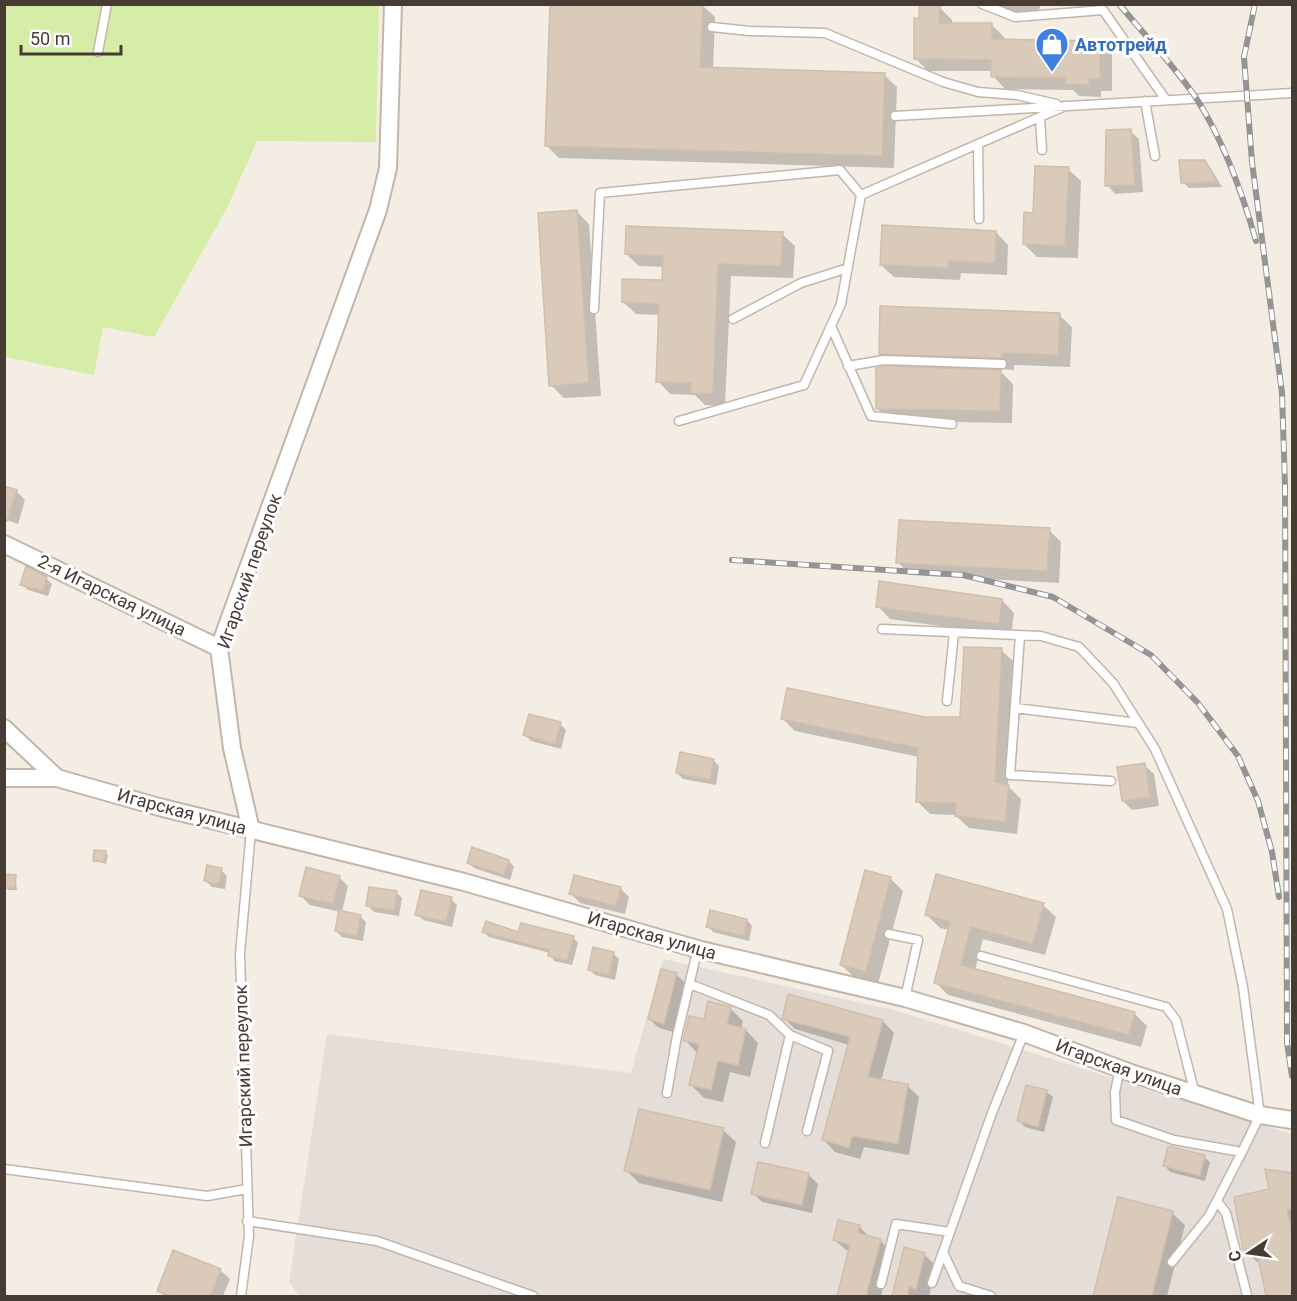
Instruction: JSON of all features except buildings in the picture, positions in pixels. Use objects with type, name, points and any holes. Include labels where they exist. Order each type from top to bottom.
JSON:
[{"type":"street","name":"Игарский переулок","points":[[251,830],[232,748],[219,648],[378,210],[388,168],[393,4]]},
{"type":"street","name":"2-я Игарская улица","points":[[4,544],[219,648]]},
{"type":"street","points":[[4,728],[57,778]]},
{"type":"street","name":"Игарская улица","points":[[4,778],[57,778],[251,830],[464,882],[701,950],[905,998],[1024,1033],[1260,1115],[1293,1120]]},
{"type":"lane","points":[[98,52],[107,4]]},
{"type":"lane","points":[[982,4],[1015,17],[1103,10],[1166,100]]},
{"type":"lane","points":[[712,27],[750,31],[825,33],[944,82],[978,92],[1017,95],[1065,106]]},
{"type":"lane","points":[[895,116],[1293,93]]},
{"type":"lane","points":[[1145,101],[1155,156]]},
{"type":"lane","points":[[861,195],[1065,106]]},
{"type":"lane","points":[[1040,117],[1042,150]]},
{"type":"lane","points":[[978,144],[979,219]]},
{"type":"lane","points":[[594,309],[600,193],[840,170],[861,195]]},
{"type":"lane","points":[[679,421],[804,385],[841,304],[861,195]]},
{"type":"lane","points":[[733,319],[801,283],[848,268]]},
{"type":"lane","points":[[831,326],[871,416],[952,424]]},
{"type":"lane","points":[[848,366],[884,360],[1002,364]]},
{"type":"lane","points":[[882,629],[1041,636],[1079,647],[1113,683],[1155,749],[1227,909],[1243,987],[1260,1115],[1209,1216],[1172,1262]]},
{"type":"lane","points":[[947,701],[954,633]]},
{"type":"lane","points":[[1020,636],[1010,775],[1111,781]]},
{"type":"lane","points":[[1016,708],[1138,723]]},
{"type":"lane","name":"Игарский переулок","points":[[241,1296],[249,1236],[240,954],[251,830]]},
{"type":"lane","points":[[888,934],[918,940],[905,998]]},
{"type":"lane","points":[[667,1093],[677,1036],[695,960],[701,950]]},
{"type":"lane","points":[[981,956],[1166,1007],[1176,1020],[1196,1094]]},
{"type":"lane","points":[[690,984],[769,1015],[790,1035],[828,1051],[807,1131]]},
{"type":"lane","points":[[932,1283],[1024,1033]]},
{"type":"lane","points":[[765,1143],[790,1035]]},
{"type":"lane","points":[[1120,1068],[1115,1092],[1116,1120],[1174,1140],[1242,1152]]},
{"type":"lane","points":[[4,1169],[207,1196],[247,1189]]},
{"type":"lane","points":[[1217,1201],[1226,1213],[1247,1295]]},
{"type":"lane","points":[[248,1221],[377,1241],[533,1296]]},
{"type":"lane","points":[[881,1284],[896,1224],[950,1232]]},
{"type":"lane","points":[[943,1252],[959,1286],[991,1296]]},
{"type":"shaded area","points":[[663,959],[898,1011],[1292,1134],[1292,1296],[300,1296],[289,1282],[327,1034],[631,1073]]},
{"type":"green space","points":[[4,5],[379,5],[376,142],[257,141],[227,208],[154,337],[103,327],[94,375],[5,357]]},
{"type":"railway","points":[[1119,4],[1180,76],[1208,117],[1232,169],[1256,241]]},
{"type":"railway","points":[[1255,4],[1244,57],[1252,162],[1282,393],[1285,486],[1287,1043],[1292,1076]]},
{"type":"railway","points":[[732,560],[963,575],[1053,597],[1151,655],[1198,703],[1238,756],[1258,801],[1272,852],[1279,897]]},
{"type":"place","name":"Автотрейд","points":[[1052,73]]}]
